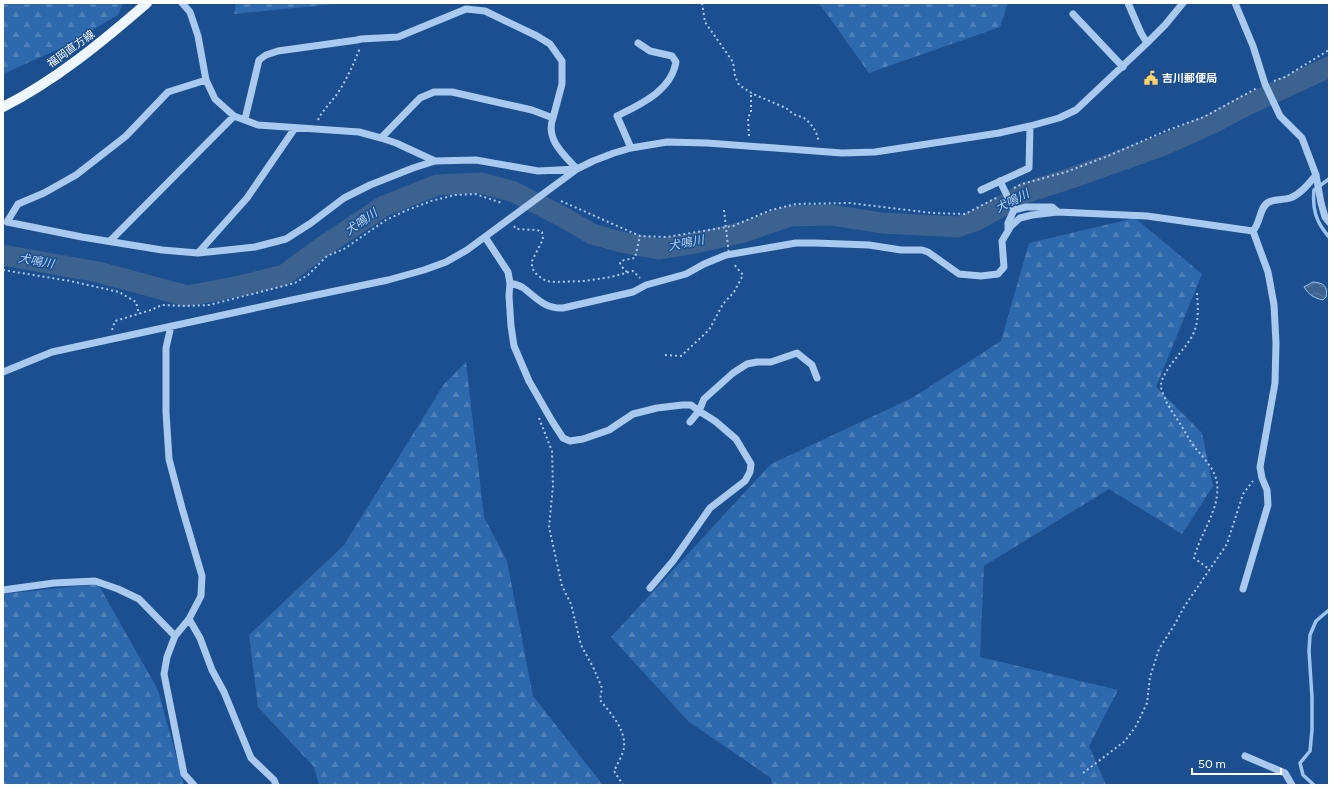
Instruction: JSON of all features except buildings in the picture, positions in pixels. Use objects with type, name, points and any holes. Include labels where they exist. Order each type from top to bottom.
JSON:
[{"type":"main road","name":"福岡直方線","points":[[3,107],[67,68],[111,34],[147,3]]},
{"type":"street","points":[[182,3],[190,12],[198,36],[206,80],[215,99],[234,116],[258,125],[359,132],[381,138],[435,161]]},
{"type":"street","points":[[1128,3],[1147,43]]},
{"type":"street","points":[[3,372],[52,352],[388,280],[424,270],[446,262],[467,250],[577,170],[593,161],[631,148],[667,142],[707,143],[842,153],[875,152],[999,133],[1059,118],[1076,110],[1123,67],[1165,26],[1183,3]]},
{"type":"street","points":[[1235,3],[1253,46],[1265,84],[1280,116],[1302,138],[1316,175],[1325,217],[1329,222]]},
{"type":"street","points":[[244,119],[259,60],[266,55],[278,51],[361,39],[398,37],[466,9],[485,11],[537,36],[550,44],[562,61],[562,84],[550,126],[553,139],[560,151],[577,170]]},
{"type":"street","points":[[1073,14],[1123,67]]},
{"type":"street","points":[[631,148],[617,116],[642,103],[666,85],[674,71],[676,62],[672,56],[650,51],[638,43]]},
{"type":"street","points":[[206,80],[168,92],[126,136],[76,175],[44,193],[18,204],[7,222],[162,250],[198,252],[218,251],[255,247],[286,238],[312,223],[344,198],[370,185],[435,161],[476,160],[538,171],[577,170]]},
{"type":"street","points":[[381,138],[420,98],[434,92],[452,92],[532,110],[553,118]]},
{"type":"street","points":[[110,241],[234,116]]},
{"type":"street","points":[[981,190],[1029,168],[1030,126]]},
{"type":"street","points":[[198,252],[248,198],[295,128]]},
{"type":"street","points":[[1252,231],[1257,226],[1262,208],[1269,202],[1290,198],[1305,187],[1316,175]]},
{"type":"street","points":[[1000,181],[1014,210]]},
{"type":"street","points":[[1014,210],[1026,207],[1052,207],[1058,212]]},
{"type":"street","points":[[1008,230],[1008,223],[1014,210]]},
{"type":"street","points":[[510,283],[520,286],[543,304],[554,309],[563,308],[633,292],[646,285],[686,274],[704,264],[729,255],[796,243],[869,245],[901,250],[922,250],[928,252],[959,274],[981,276],[998,274],[1004,267],[1002,241],[1011,226],[1020,218],[1058,212],[1147,216],[1252,231]]},
{"type":"street","points":[[1243,589],[1268,505],[1267,490],[1262,478],[1260,467],[1275,383],[1276,343],[1274,305],[1268,272],[1252,231]]},
{"type":"street","points":[[485,237],[508,272],[514,346],[528,381],[563,438],[570,441],[583,439],[610,430],[633,414],[657,408],[691,405],[736,439],[751,464],[750,472],[745,481],[710,508],[673,561],[650,588]]},
{"type":"street","points":[[171,326],[166,348],[166,412],[169,459],[202,576],[201,596],[189,619],[175,636],[167,657],[164,674],[184,774],[194,785]]},
{"type":"street","points":[[690,422],[699,411],[704,399],[733,373],[746,364],[771,362],[797,353],[812,365],[817,378]]},
{"type":"street","points":[[3,590],[54,583],[95,581],[118,589],[139,599],[175,636]]},
{"type":"street","points":[[189,619],[200,638],[212,670],[224,692],[251,758],[274,780],[276,785]]},
{"type":"street","points":[[1245,756],[1285,773],[1292,785]]},
{"type":"path","points":[[702,3],[705,22],[733,62],[735,76],[739,85],[751,92],[780,104],[793,114],[810,122],[818,136],[819,151]]},
{"type":"path","points":[[316,129],[321,115],[338,92],[353,66],[361,44],[361,39]]},
{"type":"path","points":[[1009,192],[1022,184],[1073,169],[1204,117],[1265,84],[1285,77],[1329,50]]},
{"type":"path","points":[[749,146],[748,117],[751,114],[751,92]]},
{"type":"path","points":[[110,339],[115,321],[162,305],[209,305],[295,282],[308,275],[327,256],[344,249],[386,220],[405,210],[455,195],[475,194],[502,203]]},
{"type":"path","points":[[561,201],[640,236],[667,237],[733,226],[771,210],[796,204],[850,203],[932,213],[965,214],[1002,195]]},
{"type":"path","points":[[665,355],[681,356],[709,330],[723,304],[734,292],[743,275],[733,264],[729,255],[724,210]]},
{"type":"path","points":[[508,219],[516,229],[537,230],[542,232],[543,239],[532,261],[532,268],[537,275],[546,281],[584,281],[611,277],[633,271],[646,285]]},
{"type":"path","points":[[627,272],[620,263],[624,260],[635,258],[640,236]]},
{"type":"path","points":[[3,270],[70,281],[119,292],[136,302],[139,314]]},
{"type":"path","points":[[1197,293],[1198,312],[1194,332],[1182,353],[1168,370],[1161,387],[1169,406],[1194,445],[1213,470],[1217,481],[1217,495],[1215,504],[1196,548],[1194,558],[1209,569]]},
{"type":"path","points":[[537,414],[552,451],[553,486],[549,527],[562,586],[571,604],[581,645],[602,688],[600,700],[620,726],[624,748],[614,771],[623,785]]},
{"type":"path","points":[[1083,773],[1125,741],[1136,726],[1148,703],[1150,677],[1159,649],[1184,607],[1227,544],[1243,494],[1254,480],[1262,478]]},
{"type":"green space","points":[[3,3],[123,3],[118,15],[61,48],[3,74]]},
{"type":"green space","points":[[236,3],[346,3],[234,14]]},
{"type":"green space","points":[[819,3],[1008,3],[1000,27],[869,73]]},
{"type":"green space","points":[[1135,218],[1202,274],[1156,387],[1202,433],[1213,486],[1182,534],[1109,489],[984,566],[980,657],[1118,690],[1089,746],[1106,785],[772,785],[771,778],[689,722],[611,637],[771,464],[912,398],[1001,341],[1029,243]]},
{"type":"green space","points":[[466,362],[484,517],[507,561],[533,696],[603,785],[319,785],[314,767],[258,707],[249,635],[344,545],[444,384]]},
{"type":"green space","points":[[98,584],[158,690],[184,785],[3,785],[3,594]]},
{"type":"water","points":[[1313,282],[1320,283],[1326,288],[1326,297],[1323,300],[1312,296],[1304,287]]},
{"type":"waterway","name":"犬鳴川","points":[[3,256],[98,272],[187,296],[240,286],[284,275],[322,247],[384,206],[437,185],[481,183],[514,192],[563,217],[592,234],[621,242],[659,249],[744,232],[790,216],[831,215],[882,223],[958,227],[977,220],[1025,193],[1164,145],[1329,67]]},
{"type":"waterway","points":[[1329,179],[1314,190],[1314,209],[1318,221],[1329,237]]},
{"type":"waterway","points":[[1314,785],[1303,775],[1300,763],[1310,751],[1312,730],[1312,697],[1309,651],[1310,635],[1316,621],[1329,610]]},
{"type":"place","name":"吉川郵便局","points":[[1151,78]]}]
